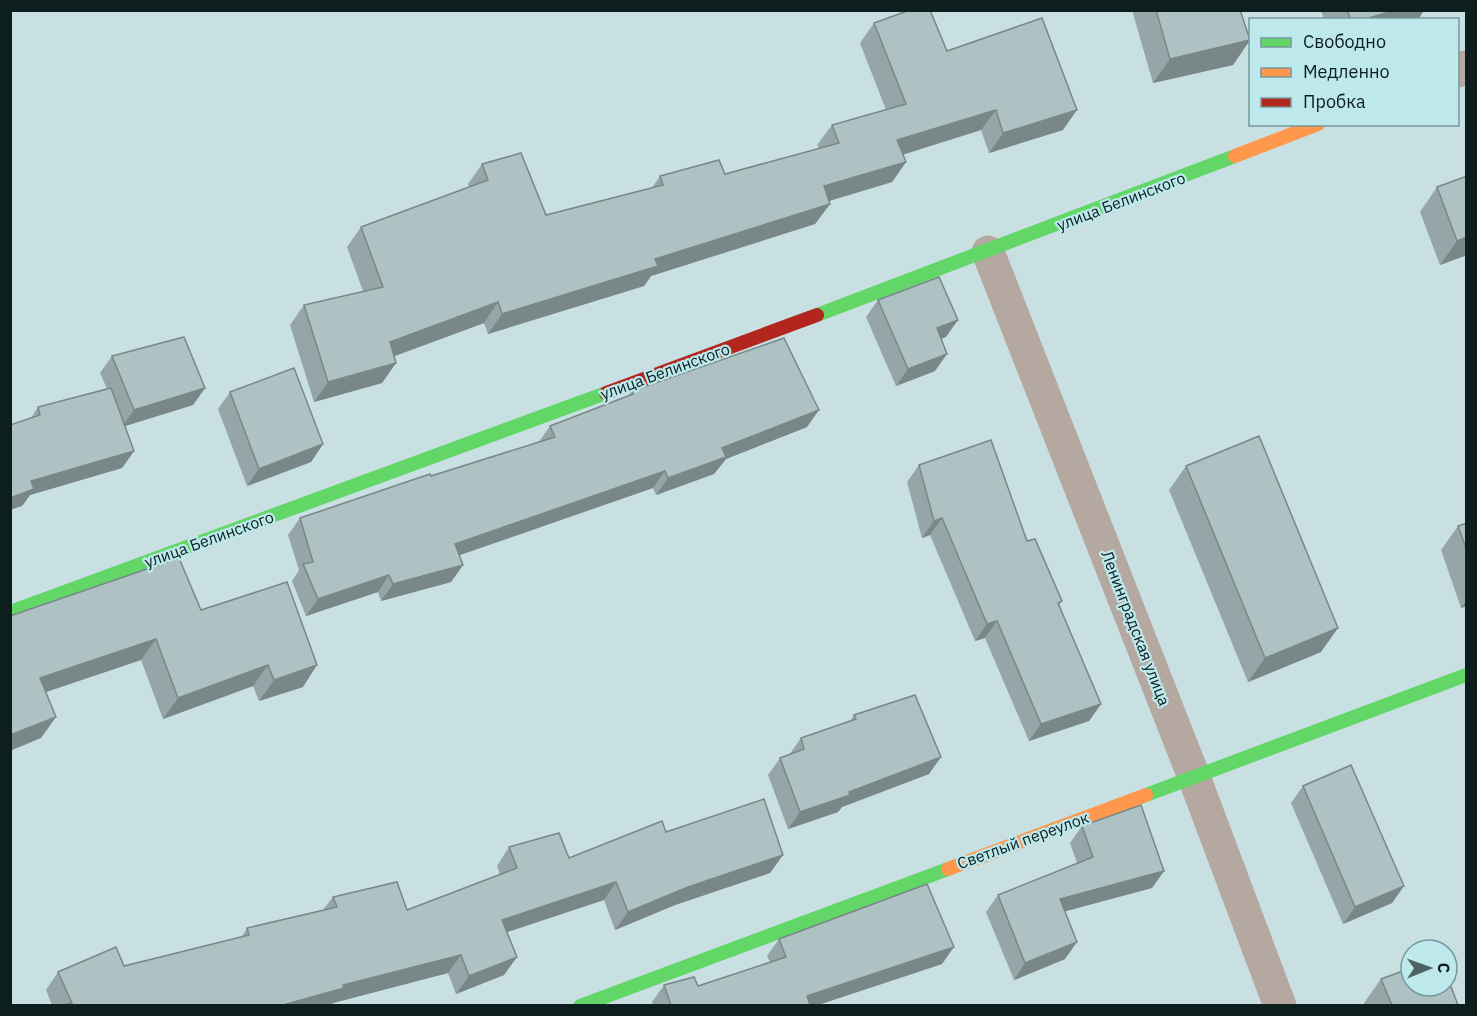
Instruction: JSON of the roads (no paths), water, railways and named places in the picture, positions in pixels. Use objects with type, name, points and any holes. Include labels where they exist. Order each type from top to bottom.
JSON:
[{"type":"street","name":"улица Белинского","points":[[10,612],[988,252],[1313,126]]},
{"type":"street","name":"Ленинградская улица","points":[[988,252],[1194,777],[1280,1005]]},
{"type":"street","name":"Светлый переулок","points":[[580,1005],[1467,675]]}]
